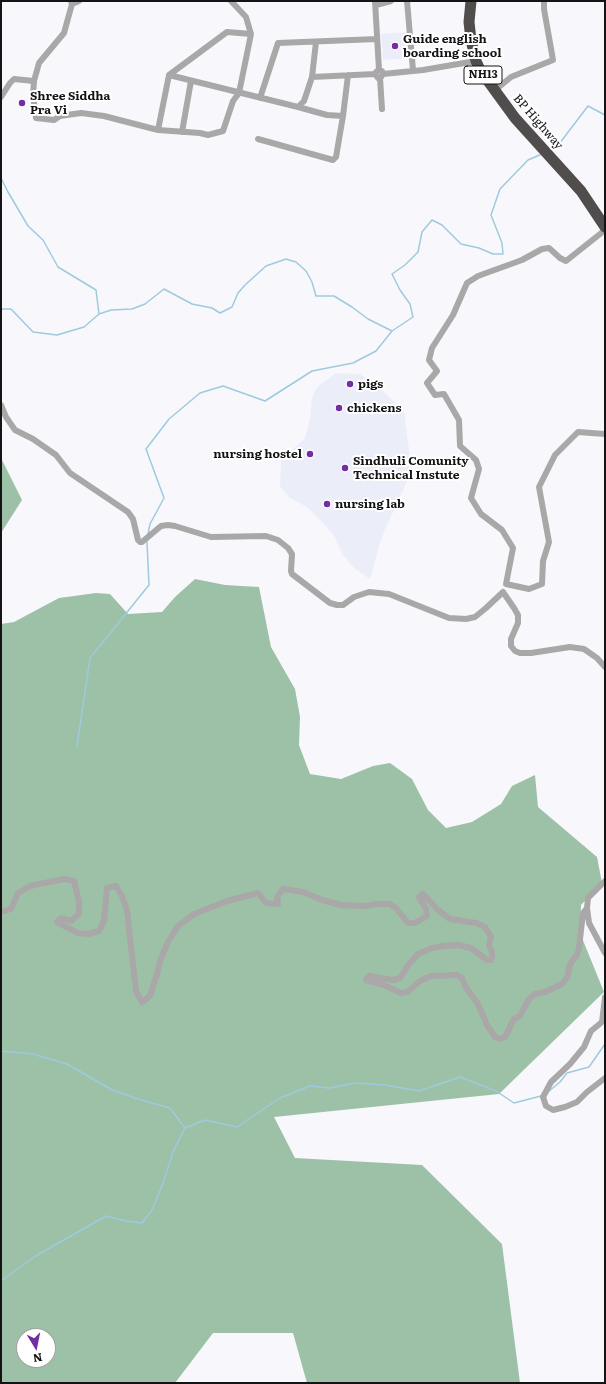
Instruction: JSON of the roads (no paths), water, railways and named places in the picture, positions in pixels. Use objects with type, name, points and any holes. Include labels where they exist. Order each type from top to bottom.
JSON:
[{"type":"highway","name":"BP Highway","points":[[471,1],[469,22],[471,40],[480,70],[514,118],[566,173],[580,191],[605,229]]},
{"type":"street","points":[[79,1],[72,2],[64,33],[39,63],[34,81],[33,95],[36,118],[54,120],[60,116],[81,113],[104,116],[158,130],[208,135],[223,131],[233,101],[240,93],[251,34],[246,17],[231,1]]},
{"type":"street","points":[[382,109],[375,3],[391,1]]},
{"type":"street","points":[[407,1],[413,70]]},
{"type":"street","points":[[494,91],[512,77],[553,60],[544,9],[544,1]]},
{"type":"street","points":[[158,130],[170,75],[227,32],[251,34]]},
{"type":"street","points":[[260,98],[278,43],[377,39]]},
{"type":"street","points":[[298,107],[304,101],[312,77],[316,42]]},
{"type":"street","points":[[312,77],[379,74],[423,70],[476,60]]},
{"type":"street","points":[[170,75],[327,115],[343,116]]},
{"type":"street","points":[[258,139],[333,160],[336,157],[348,75]]},
{"type":"street","points":[[1,97],[14,79],[34,81]]},
{"type":"street","points":[[182,132],[191,81]]},
{"type":"street","points":[[1,405],[6,417],[16,430],[33,439],[56,455],[70,473],[128,512],[133,519],[138,540],[140,542],[142,542],[161,526],[168,525],[211,536],[266,536],[278,540],[288,548],[292,554],[292,574],[330,603],[337,606],[343,605],[354,597],[369,592],[389,594],[449,618],[466,619],[475,617],[503,592],[513,548],[502,530],[481,514],[471,498],[479,469],[476,460],[460,446],[459,420],[444,394],[435,395],[427,383],[437,371],[429,360],[432,348],[453,315],[467,283],[478,276],[522,260],[542,249],[549,248],[560,258],[566,261],[605,229]]},
{"type":"street","points":[[506,584],[529,589],[542,584],[543,560],[549,542],[539,487],[555,455],[578,432],[605,434]]},
{"type":"street","points":[[503,592],[518,615],[518,623],[511,639],[511,646],[515,651],[520,653],[531,653],[570,647],[584,649],[597,658],[605,667]]},
{"type":"street","points":[[1,912],[11,909],[18,893],[30,886],[64,879],[74,881],[79,902],[79,914],[71,921],[61,918],[58,922],[78,933],[88,934],[99,931],[104,921],[107,888],[116,886],[122,896],[127,910],[136,991],[142,1002],[150,996],[160,961],[168,942],[178,926],[194,914],[227,901],[258,893],[266,903],[278,904],[277,897],[283,889],[303,892],[322,900],[341,905],[364,906],[390,904],[396,908],[408,924],[415,923],[427,916],[426,909],[418,897],[423,894],[438,910],[450,919],[485,927],[491,937],[489,946],[492,952],[491,960],[486,960],[470,948],[458,945],[444,946],[432,948],[418,954],[400,978],[393,980],[368,976],[366,980],[384,985],[401,993],[407,992],[420,981],[431,976],[457,975],[462,978],[465,986],[478,1004],[487,1025],[495,1037],[500,1039],[506,1037],[514,1019],[520,1016],[529,999],[535,994],[545,992],[562,984],[568,976],[569,967],[577,955],[579,948],[583,913],[587,908]]},
{"type":"street","points":[[605,881],[588,898],[587,908],[589,923],[605,953]]},
{"type":"street","points":[[605,998],[602,1022],[591,1031],[584,1047],[570,1064],[551,1082],[543,1097],[546,1106],[553,1110],[577,1102],[605,1078]]},
{"type":"waterway","points":[[551,150],[556,148],[588,106],[605,115]]},
{"type":"waterway","points":[[148,534],[150,524],[164,498],[146,449],[169,419],[200,393],[223,386],[265,401],[312,371],[353,363],[376,351],[392,331],[413,317],[410,304],[400,290],[392,274],[405,265],[418,252],[422,232],[432,220],[442,225],[461,244],[479,248],[493,254],[503,254],[502,243],[491,215],[500,189],[528,160],[542,154]]},
{"type":"waterway","points":[[1,178],[28,226],[43,240],[58,267],[96,290],[99,314],[111,310],[132,309],[145,304],[164,289],[192,304],[212,308],[220,313],[232,307],[238,293],[266,266],[286,259],[296,262],[306,271],[312,282],[316,296],[334,296],[368,319],[392,331]]},
{"type":"waterway","points":[[1,309],[11,309],[33,332],[57,335],[84,327],[99,314]]},
{"type":"waterway","points":[[77,746],[90,658],[149,585],[147,542]]},
{"type":"waterway","points":[[548,1092],[560,1082],[567,1073],[589,1067],[605,1044]]},
{"type":"waterway","points":[[1,1051],[33,1054],[67,1064],[112,1090],[170,1108],[185,1128]]},
{"type":"waterway","points":[[1,1281],[34,1257],[106,1216],[142,1223],[152,1210],[173,1152],[185,1128],[205,1120],[237,1127],[280,1098],[310,1086],[329,1088],[355,1083],[385,1085],[419,1091],[460,1077],[496,1091],[514,1103],[541,1096]]},
{"type":"place","name":"Guide english boarding school","points":[[395,46]]},
{"type":"place","name":"Shree Siddha Pra Vi","points":[[22,103]]},
{"type":"place","name":"pigs","points":[[350,384]]},
{"type":"place","name":"chickens","points":[[339,408]]},
{"type":"place","name":"nursing hostel","points":[[310,454]]},
{"type":"place","name":"Sindhuli Comunity Technical Instute","points":[[345,468]]},
{"type":"place","name":"nursing lab","points":[[327,504]]}]
